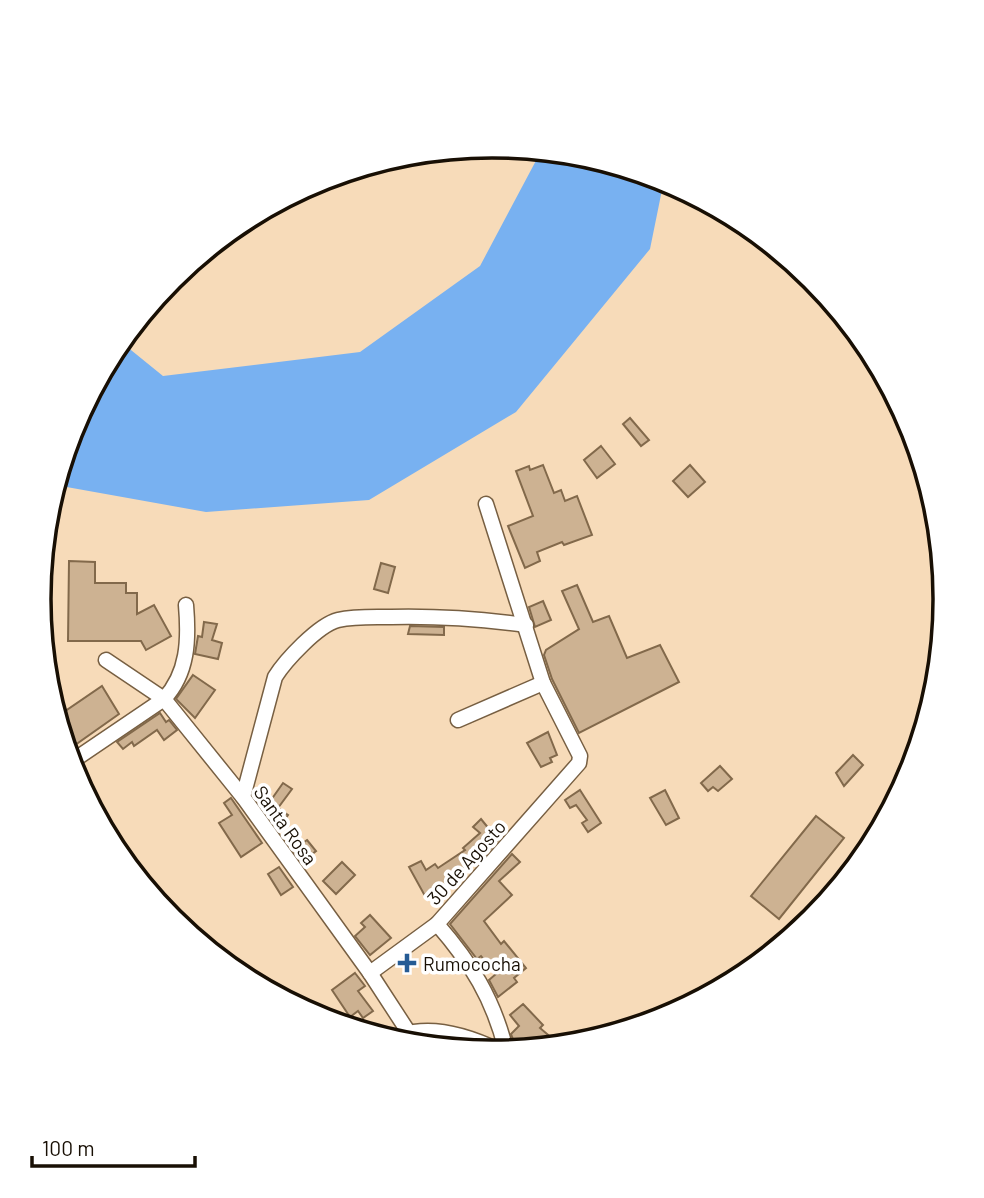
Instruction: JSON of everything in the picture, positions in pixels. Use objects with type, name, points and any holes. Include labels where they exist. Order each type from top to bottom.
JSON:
[{"type":"street","points":[[458,720],[543,683],[486,504]]},
{"type":"street","points":[[80,756],[164,699],[175,686],[185,660],[188,630],[186,606]]},
{"type":"street","points":[[243,797],[275,677],[282,665],[308,640],[335,621],[417,616],[526,625]]},
{"type":"street","name":"Santa Rosa","points":[[106,660],[164,699],[243,797],[370,973],[406,1032]]},
{"type":"street","name":"30 de Agosto","points":[[370,973],[437,923],[579,763],[580,756],[543,683]]},
{"type":"street","points":[[437,923],[463,954],[484,989],[504,1040]]},
{"type":"street","points":[[420,1034],[455,1034],[469,1039]]},
{"type":"water","points":[[536,161],[578,166],[662,191],[650,249],[516,412],[369,500],[206,512],[66,487],[84,430],[110,378],[129,348],[163,376],[360,352],[480,266]]},
{"type":"building","points":[[630,418],[649,440],[641,446],[623,424]]},
{"type":"building","points":[[601,446],[615,464],[597,478],[584,460]]},
{"type":"building","points":[[543,465],[554,493],[561,490],[565,501],[577,496],[592,535],[564,545],[562,542],[537,552],[540,561],[525,568],[508,526],[533,516],[516,471]]},
{"type":"building","points":[[690,465],[705,482],[688,497],[673,481]]},
{"type":"building","points":[[69,561],[95,562],[95,583],[126,583],[126,593],[137,593],[137,614],[154,605],[171,636],[146,650],[141,641],[68,641]]},
{"type":"building","points":[[381,563],[395,567],[388,593],[374,589]]},
{"type":"building","points":[[577,585],[593,622],[609,616],[627,658],[660,645],[679,682],[579,733],[552,679],[544,655],[546,650],[579,629],[562,591]]},
{"type":"building","points":[[543,601],[551,620],[535,627],[529,607]]},
{"type":"building","points":[[204,622],[217,624],[212,640],[222,643],[218,659],[195,654],[198,636],[202,637]]},
{"type":"building","points":[[410,626],[444,627],[444,635],[408,634]]},
{"type":"building","points":[[193,675],[215,690],[195,718],[176,699]]},
{"type":"building","points":[[102,686],[119,714],[75,745],[65,711]]},
{"type":"building","points":[[160,713],[166,722],[169,720],[177,730],[164,740],[157,730],[134,746],[132,742],[123,749],[117,742]]},
{"type":"building","points":[[548,732],[557,755],[550,758],[552,762],[541,767],[527,743]]},
{"type":"building","points":[[853,755],[863,765],[844,786],[836,773]]},
{"type":"building","points":[[720,766],[732,779],[718,791],[713,787],[708,791],[701,783]]},
{"type":"building","points":[[283,783],[292,789],[278,808],[288,815],[279,828],[264,810]]},
{"type":"building","points":[[580,790],[601,823],[588,832],[582,823],[587,820],[576,805],[570,808],[565,800]]},
{"type":"building","points":[[665,790],[679,818],[666,825],[650,798]]},
{"type":"building","points":[[231,798],[262,843],[241,857],[219,823],[232,815],[224,803]]},
{"type":"building","points":[[816,816],[844,838],[779,919],[751,896]]},
{"type":"building","points":[[481,819],[498,840],[484,856],[482,854],[446,882],[448,884],[425,896],[409,867],[421,861],[426,870],[435,864],[438,868],[465,850],[463,848],[480,833],[473,827]]},
{"type":"building","points":[[307,840],[316,851],[302,862],[293,850]]},
{"type":"building","points":[[512,854],[520,862],[499,881],[512,895],[484,921],[501,944],[504,941],[526,968],[514,978],[517,982],[498,997],[489,980],[496,974],[481,956],[477,959],[450,924]]},
{"type":"building","points":[[342,862],[355,875],[336,894],[323,881]]},
{"type":"building","points":[[279,867],[293,887],[281,895],[268,874]]},
{"type":"building","points":[[370,915],[391,938],[370,955],[355,936],[365,927],[361,923]]},
{"type":"building","points":[[355,973],[365,986],[358,991],[373,1011],[363,1018],[358,1011],[350,1017],[332,990]]},
{"type":"building","points":[[523,1004],[543,1025],[540,1028],[549,1036],[513,1039],[511,1034],[519,1026],[510,1015]]},
{"type":"place","name":"Rumococha","points":[[407,963]]}]
